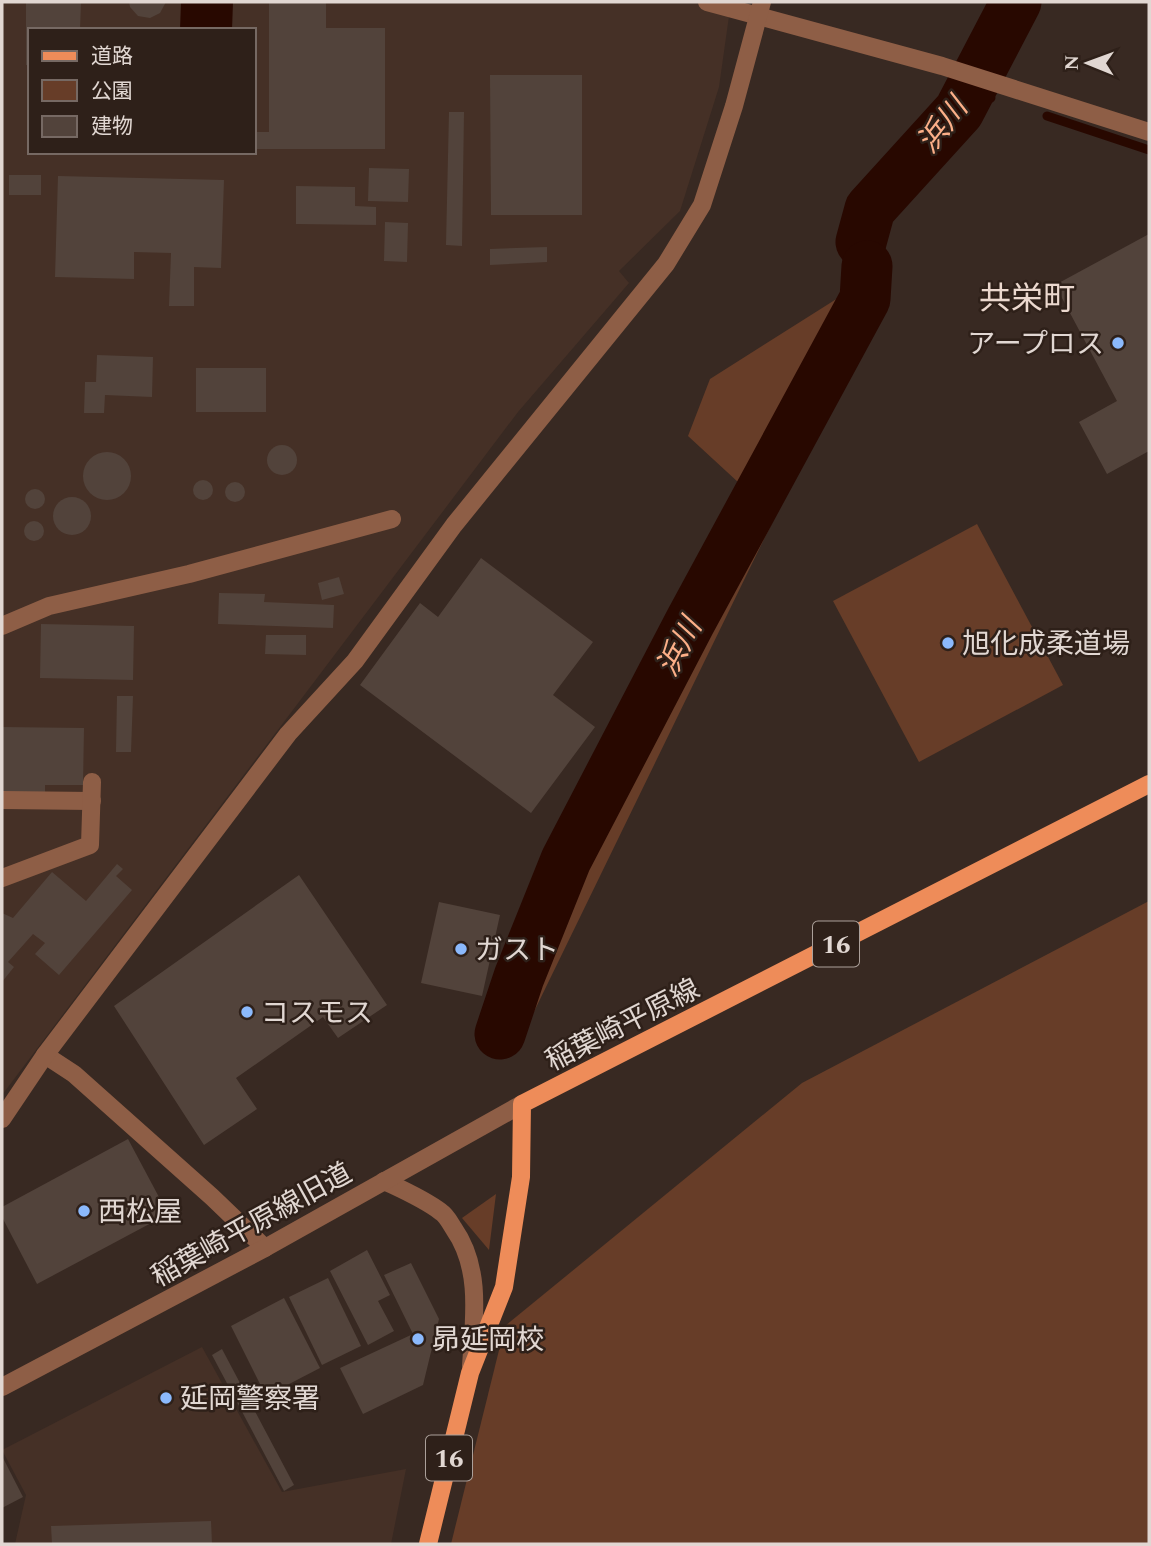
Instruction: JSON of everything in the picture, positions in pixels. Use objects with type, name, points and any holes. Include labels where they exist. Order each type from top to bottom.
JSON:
[{"type":"main road","name":"稲葉崎平原線","points":[[522,1104],[1149,784]]},
{"type":"main road","name":"16","points":[[428,1544],[470,1373],[504,1287],[521,1177],[522,1104]]},
{"type":"street","points":[[706,2],[760,8],[1149,132]]},
{"type":"street","points":[[2,1119],[45,1055],[288,734],[355,660],[454,525],[666,264],[702,205],[734,106],[760,8]]},
{"type":"street","points":[[2,626],[49,606],[188,574],[392,519]]},
{"type":"street","points":[[2,878],[90,845],[92,782]]},
{"type":"street","points":[[2,800],[92,801]]},
{"type":"street","points":[[45,1055],[74,1074],[265,1248]]},
{"type":"street","name":"稲葉崎平原線旧道","points":[[2,1387],[265,1248],[522,1104]]},
{"type":"street","points":[[384,1181],[444,1214],[460,1238],[473,1275],[474,1316],[470,1373]]},
{"type":"shaded area","points":[[2,2],[731,2],[719,87],[680,211],[619,271],[629,283],[518,412],[2,1095]]},
{"type":"shaded area","points":[[181,2],[233,2],[232,28],[180,28]]},
{"type":"shaded area","points":[[997,2],[1019,2],[990,52],[974,46]]},
{"type":"shaded area","name":"延岡警察署","points":[[202,1347],[282,1492],[406,1469],[391,1544],[15,1544],[26,1495],[2,1450]]},
{"type":"green space","points":[[942,91],[983,117],[913,198],[898,197],[878,240],[854,250],[855,219]]},
{"type":"green space","points":[[876,274],[885,301],[764,539],[528,1024],[508,1029],[537,916],[739,483],[688,436],[710,379]]},
{"type":"green space","name":"旭化成柔道場","points":[[977,524],[1063,685],[919,762],[833,601]]},
{"type":"green space","points":[[1149,901],[1149,1544],[451,1544],[505,1326],[802,1083]]},
{"type":"green space","points":[[496,1194],[489,1250],[462,1218]]},
{"type":"building","points":[[26,2],[81,2],[80,28],[28,28],[26,65]]},
{"type":"building","points":[[129,2],[166,2],[160,13],[150,18],[138,16]]},
{"type":"building","points":[[269,2],[326,2],[326,28],[385,28],[385,149],[256,149],[256,132],[269,132]]},
{"type":"building","points":[[490,75],[582,75],[582,215],[491,215]]},
{"type":"building","points":[[449,112],[464,112],[462,246],[446,245]]},
{"type":"building","points":[[369,168],[409,169],[408,202],[368,201]]},
{"type":"building","points":[[9,175],[41,175],[41,195],[9,195]]},
{"type":"building","points":[[58,176],[224,180],[221,268],[194,267],[194,306],[169,306],[171,253],[134,252],[134,279],[55,277]]},
{"type":"building","points":[[296,186],[355,187],[355,206],[376,207],[376,225],[296,224]]},
{"type":"building","points":[[385,222],[408,223],[407,262],[384,261]]},
{"type":"building","name":"アープロス","points":[[1149,234],[1149,451],[1107,474],[1079,422],[1117,401],[1055,285]]},
{"type":"building","points":[[547,247],[547,262],[490,265],[490,249]]},
{"type":"building","points":[[97,355],[153,357],[152,397],[105,395],[104,413],[84,413],[85,382],[96,382]]},
{"type":"building","points":[[196,368],[266,368],[266,412],[196,412]]},
{"type":"building","points":[[282,445],[292,450],[297,460],[292,470],[282,475],[272,470],[267,460],[272,450]]},
{"type":"building","points":[[107,452],[124,459],[131,476],[124,493],[107,500],[90,493],[83,476],[90,459]]},
{"type":"building","points":[[203,480],[210,483],[213,490],[210,497],[203,500],[196,497],[193,490],[196,483]]},
{"type":"building","points":[[235,482],[242,485],[245,492],[242,499],[235,502],[228,499],[225,492],[228,485]]},
{"type":"building","points":[[35,489],[42,492],[45,499],[42,506],[35,509],[28,506],[25,499],[28,492]]},
{"type":"building","points":[[72,497],[85,503],[91,516],[85,529],[72,535],[59,529],[53,516],[59,503]]},
{"type":"building","points":[[34,521],[41,524],[44,531],[41,538],[34,541],[27,538],[24,531],[27,524]]},
{"type":"building","points":[[481,558],[593,642],[553,695],[595,727],[531,813],[360,685],[420,603],[438,617]]},
{"type":"building","points":[[339,577],[344,594],[322,600],[318,583]]},
{"type":"building","points":[[219,593],[265,594],[264,602],[334,605],[333,628],[218,624]]},
{"type":"building","points":[[41,624],[134,626],[133,680],[40,678]]},
{"type":"building","points":[[266,635],[306,635],[306,655],[265,654]]},
{"type":"building","points":[[117,696],[133,696],[131,752],[116,752]]},
{"type":"building","points":[[2,727],[84,728],[83,785],[45,785],[45,795],[2,795]]},
{"type":"building","points":[[117,864],[123,869],[116,876],[132,890],[59,975],[35,954],[45,943],[33,934],[8,962],[14,967],[2,982],[2,913],[13,918],[52,872],[86,901]]},
{"type":"building","name":"コスモス","points":[[299,875],[387,1005],[338,1038],[323,1017],[236,1078],[257,1109],[204,1145],[114,1006]]},
{"type":"building","name":"ガスト","points":[[439,902],[500,915],[482,996],[421,983]]},
{"type":"building","name":"西松屋","points":[[128,1139],[168,1214],[37,1284],[2,1217],[2,1207]]},
{"type":"building","points":[[367,1250],[390,1295],[378,1301],[394,1331],[368,1345],[330,1271]]},
{"type":"building","name":"昴延岡校","points":[[411,1263],[439,1319],[423,1385],[363,1414],[340,1368],[413,1334],[384,1275]]},
{"type":"building","points":[[328,1278],[361,1346],[322,1365],[289,1297]]},
{"type":"building","points":[[284,1298],[320,1368],[266,1396],[231,1326]]},
{"type":"building","points":[[222,1349],[294,1485],[284,1491],[212,1355]]},
{"type":"building","points":[[2,1456],[23,1497],[2,1508]]},
{"type":"building","points":[[211,1521],[212,1544],[52,1544],[51,1526]]},
{"type":"waterway","name":"浜川","points":[[861,242],[870,209],[959,111],[1016,2]]},
{"type":"waterway","points":[[969,91],[991,98]]},
{"type":"waterway","points":[[1047,116],[1149,150]]},
{"type":"waterway","name":"浜川","points":[[500,1034],[519,977],[566,860],[690,622],[865,299],[867,266]]},
{"type":"place","name":"アープロス","points":[[1118,343]]},
{"type":"place","name":"旭化成柔道場","points":[[948,643]]},
{"type":"place","name":"ガスト","points":[[461,949]]},
{"type":"place","name":"コスモス","points":[[247,1012]]},
{"type":"place","name":"西松屋","points":[[84,1211]]},
{"type":"place","name":"昴延岡校","points":[[418,1339]]},
{"type":"place","name":"延岡警察署","points":[[166,1398]]},
{"type":"district","name":"共栄町","points":[[1027,298]]}]
